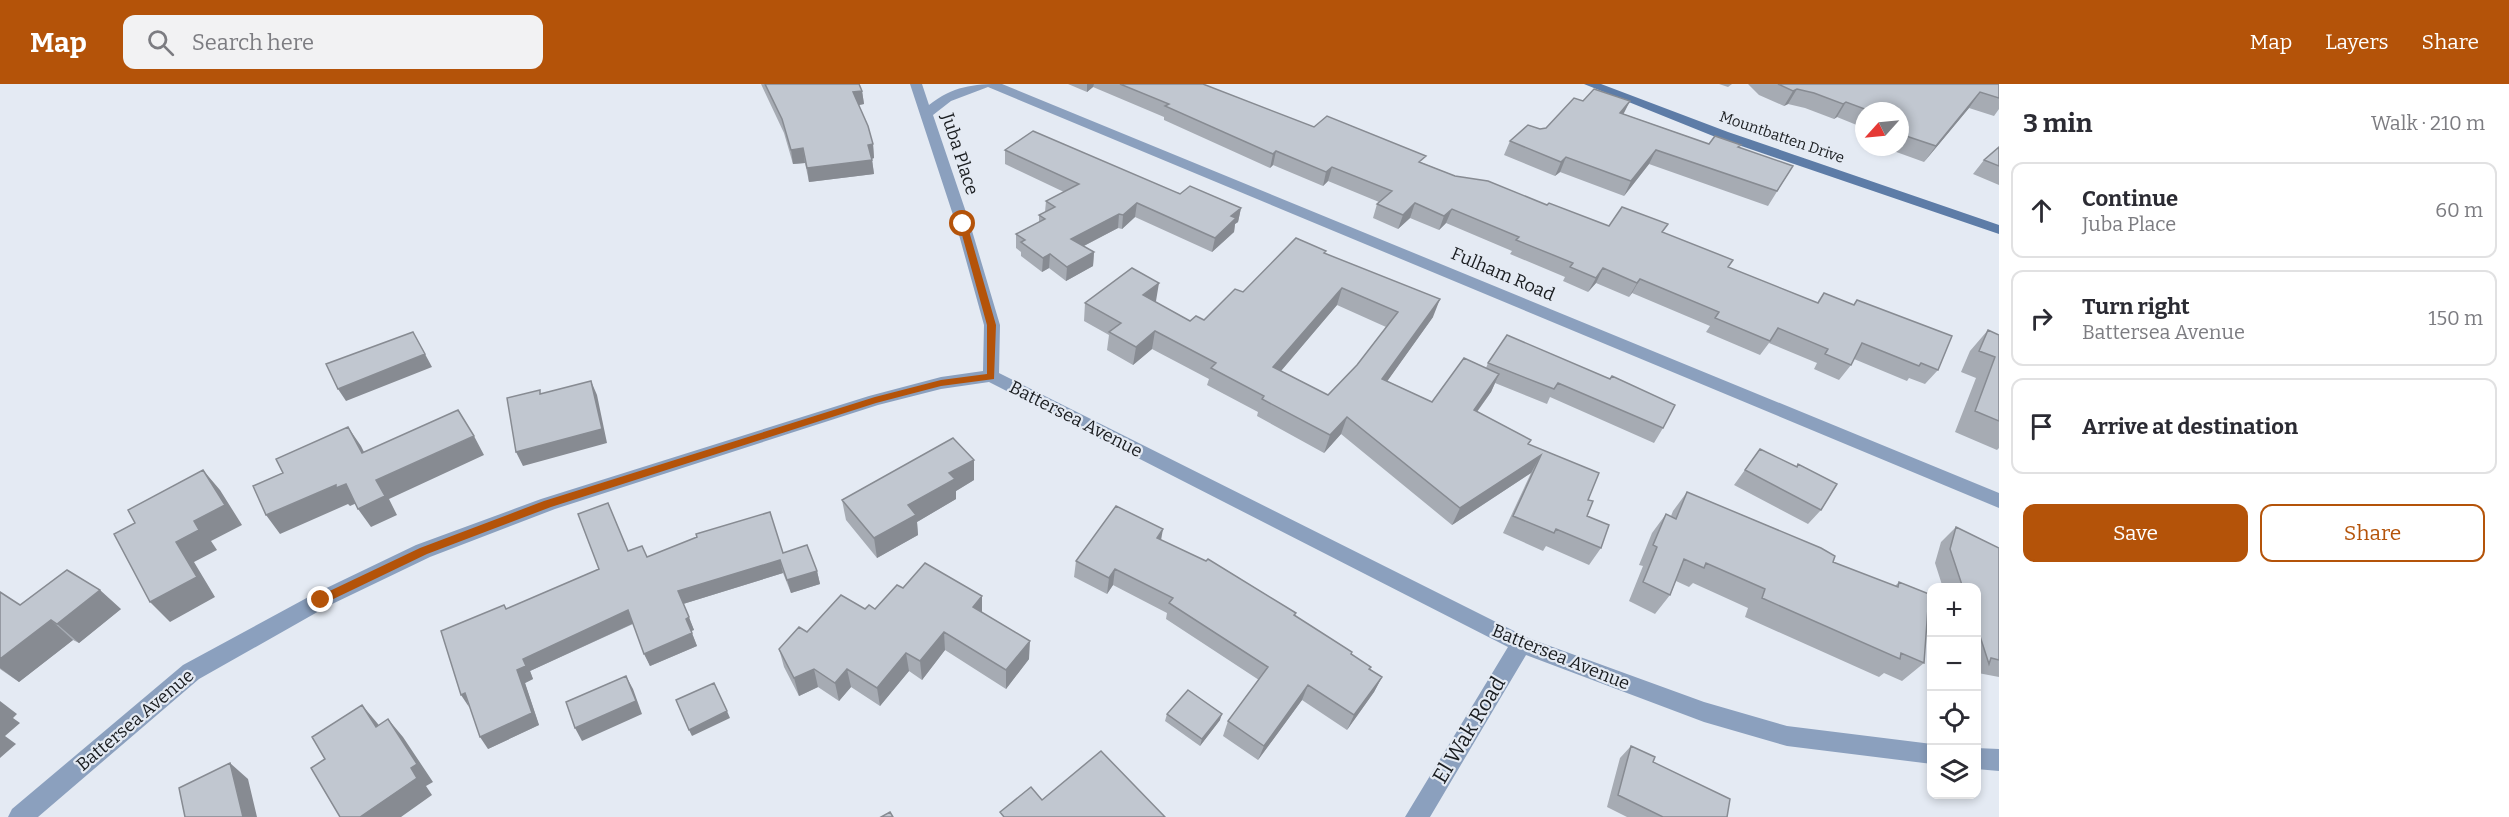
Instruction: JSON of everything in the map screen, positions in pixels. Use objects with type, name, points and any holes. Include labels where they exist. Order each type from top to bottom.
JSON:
[{"type":"main road","name":"Mountbatten Drive","points":[[1590,84],[1724,135],[1999,230]]},
{"type":"street","name":"Juba Place","points":[[916,84],[963,224],[992,325],[991,376]]},
{"type":"street","points":[[926,114],[946,98],[985,84]]},
{"type":"street","name":"Fulham Road","points":[[991,84],[1999,501]]},
{"type":"street","name":"Battersea Avenue","points":[[20,817],[190,672],[321,600],[423,551],[548,504],[875,400],[941,383],[991,376],[1521,644],[1704,712],[1787,736],[1927,753]]},
{"type":"street","name":"El Wak Road","points":[[1417,817],[1521,644]]},
{"type":"street","points":[[1981,758],[1999,760]]},
{"type":"building","points":[[765,84],[859,84],[862,91],[853,92],[868,126],[873,144],[868,145],[872,160],[807,168],[803,148],[791,150],[782,119]]},
{"type":"building","points":[[1120,84],[1203,84],[1314,127],[1327,116],[1426,156],[1419,162],[1455,176],[1488,181],[1547,205],[1549,203],[1609,226],[1622,207],[1668,224],[1662,232],[1733,260],[1728,267],[1818,303],[1824,293],[1854,305],[1857,300],[1952,336],[1938,370],[1921,363],[1919,366],[1862,343],[1851,365],[1825,354],[1828,349],[1778,328],[1770,341],[1715,318],[1719,312],[1640,279],[1637,283],[1603,268],[1596,278],[1570,267],[1573,263],[1516,240],[1519,237],[1452,209],[1444,216],[1415,203],[1403,215],[1377,204],[1392,191],[1332,167],[1326,172],[1276,151],[1273,154],[1165,106],[1169,104]]},
{"type":"building","points":[[1778,84],[1999,84],[1999,98],[1980,92],[1936,146],[1909,137],[1909,102],[1855,102],[1855,105],[1846,102],[1843,104],[1797,89],[1793,91]]},
{"type":"building","points":[[1594,89],[1630,101],[1620,113],[1709,144],[1715,136],[1741,145],[1738,147],[1793,166],[1777,191],[1656,150],[1631,181],[1566,157],[1561,162],[1510,141],[1528,125],[1540,129],[1546,128],[1574,98],[1583,101]]},
{"type":"building","points":[[1033,131],[1180,194],[1190,186],[1241,208],[1231,216],[1236,218],[1215,238],[1137,203],[1123,215],[1119,214],[1071,239],[1094,252],[1067,267],[1050,254],[1043,258],[1021,242],[1025,240],[1016,234],[1045,219],[1039,215],[1055,207],[1046,201],[1079,184],[1005,150]]},
{"type":"building","points":[[1999,147],[1999,166],[1984,160]]},
{"type":"building","points":[[1296,238],[1326,251],[1324,253],[1440,299],[1382,379],[1432,402],[1464,358],[1499,374],[1474,410],[1531,440],[1528,444],[1599,473],[1588,500],[1593,501],[1587,516],[1609,525],[1601,548],[1556,529],[1554,533],[1513,516],[1541,455],[1460,508],[1347,417],[1330,435],[1262,399],[1264,396],[1211,368],[1216,363],[1155,331],[1136,347],[1109,332],[1121,323],[1085,303],[1132,268],[1159,283],[1143,295],[1190,321],[1196,316],[1204,320],[1235,289],[1243,292]],"holes":[[[1342,288],[1398,312],[1357,365],[1328,395],[1273,367]]]},
{"type":"building","points":[[1988,330],[1999,335],[1999,421],[1975,411],[1995,357],[1979,351]]},
{"type":"building","points":[[413,332],[425,354],[338,389],[326,364]]},
{"type":"building","points":[[1507,335],[1610,379],[1612,376],[1675,405],[1663,428],[1558,383],[1554,389],[1488,363]]},
{"type":"building","points":[[591,381],[602,429],[516,452],[507,398],[540,390],[540,394]]},
{"type":"building","points":[[458,410],[474,436],[376,480],[385,496],[358,509],[346,484],[336,488],[336,485],[266,515],[253,486],[283,473],[276,459],[348,427],[362,453]]},
{"type":"building","points":[[953,438],[974,460],[949,473],[955,479],[908,505],[916,515],[874,538],[842,500]]},
{"type":"building","points":[[1760,449],[1797,467],[1798,464],[1837,484],[1821,510],[1745,470]]},
{"type":"building","points":[[203,470],[225,505],[194,521],[199,530],[176,542],[197,577],[150,602],[114,534],[135,523],[128,510]]},
{"type":"building","points":[[1687,492],[1821,548],[1835,556],[1833,562],[1898,587],[1899,582],[1927,593],[1924,663],[1901,653],[1900,659],[1762,598],[1765,589],[1706,563],[1704,568],[1684,559],[1670,595],[1643,582],[1657,547],[1653,545],[1666,514],[1676,519]]},
{"type":"building","points":[[608,503],[628,551],[642,546],[647,557],[697,537],[696,534],[770,512],[783,553],[807,545],[817,571],[787,580],[780,560],[678,591],[689,617],[686,619],[692,633],[644,654],[628,610],[523,659],[526,666],[517,670],[532,713],[480,737],[465,693],[461,695],[441,631],[504,605],[506,609],[599,569],[578,514]]},
{"type":"building","points":[[1116,506],[1163,529],[1157,538],[1206,561],[1208,559],[1296,613],[1294,615],[1371,667],[1369,669],[1382,677],[1354,715],[1308,685],[1264,746],[1228,721],[1268,667],[1169,603],[1173,598],[1115,569],[1109,578],[1076,561]]},
{"type":"building","points":[[1956,527],[1999,548],[1999,660],[1991,658],[1989,664],[1981,639],[1981,583],[1961,583],[1950,549]]},
{"type":"building","points":[[925,563],[982,596],[973,607],[1030,641],[1006,670],[944,632],[920,661],[906,653],[877,688],[847,669],[835,683],[814,669],[794,678],[779,649],[799,627],[807,632],[841,595],[865,609],[869,605],[875,609],[897,585],[903,588]]},
{"type":"building","points":[[67,570],[100,590],[57,624],[51,620],[0,659],[0,592],[20,605]]},
{"type":"building","points":[[626,676],[636,701],[575,728],[566,702]]},
{"type":"building","points":[[714,683],[727,711],[689,730],[676,700]]},
{"type":"building","points":[[1188,690],[1222,714],[1202,739],[1167,714]]},
{"type":"building","points":[[362,705],[376,727],[388,719],[417,764],[411,768],[417,778],[360,817],[340,817],[311,768],[325,759],[312,737]]},
{"type":"building","points":[[1631,746],[1655,757],[1653,762],[1730,799],[1727,817],[1663,817],[1618,795]]},
{"type":"building","points":[[1101,751],[1165,817],[1004,817],[1000,812],[1031,787],[1042,800]]},
{"type":"building","points":[[230,763],[243,817],[185,817],[179,788]]},
{"type":"building","points":[[890,812],[893,817],[881,817]]},
{"type":"route","points":[[321,600],[423,551],[548,504],[875,400],[941,383],[991,376],[992,325],[963,224]]}]
